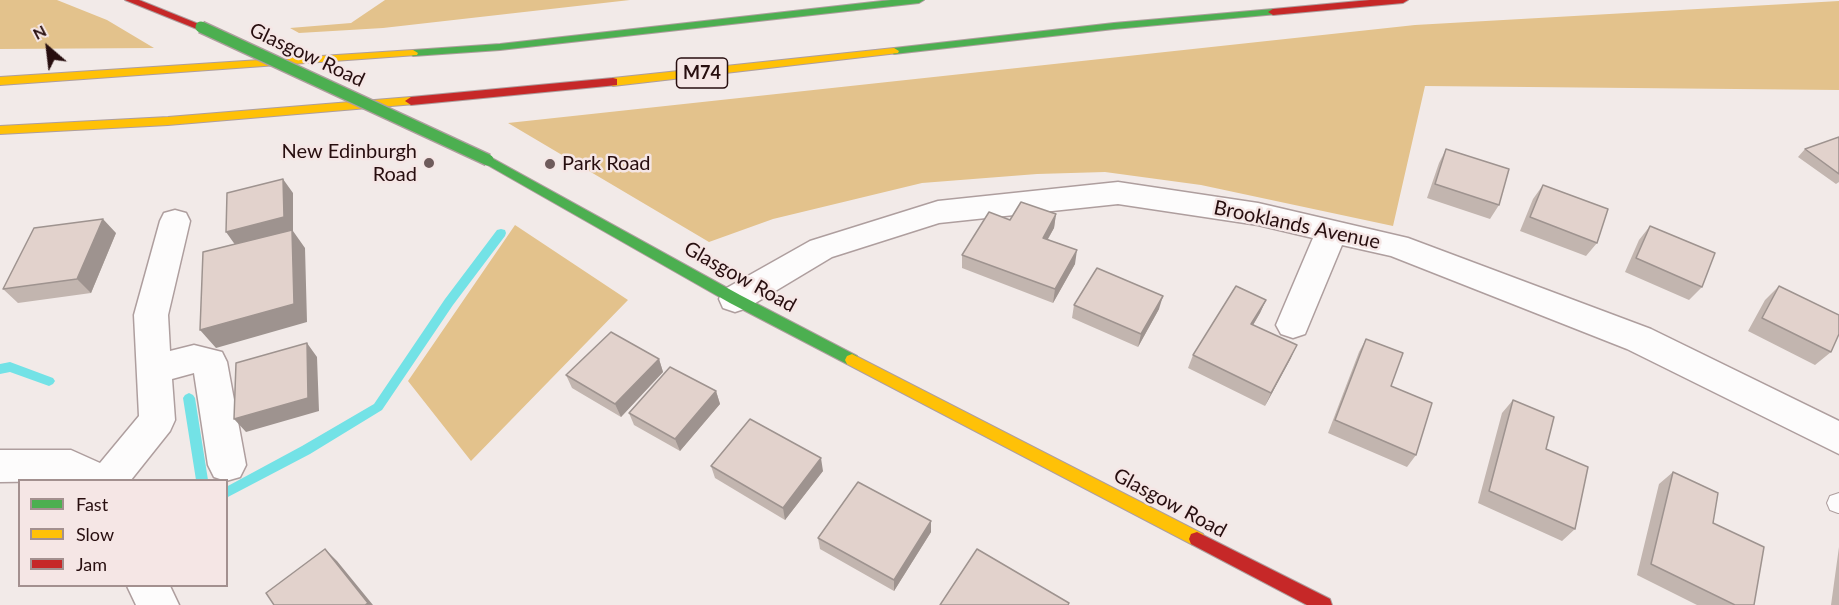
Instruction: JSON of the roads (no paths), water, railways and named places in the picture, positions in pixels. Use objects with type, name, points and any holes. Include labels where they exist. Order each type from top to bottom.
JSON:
[{"type":"main road","name":"Glasgow Road","points":[[130,0],[201,27],[488,160],[735,299],[1324,605]]},
{"type":"main road","points":[[173,0],[174,16]]},
{"type":"main road","points":[[0,81],[500,48],[920,0]]},
{"type":"main road","name":"M74","points":[[0,130],[168,121],[473,96],[740,69],[1114,26],[1403,0]]},
{"type":"street","name":"Brooklands Avenue","points":[[735,299],[821,249],[938,212],[1118,193],[1258,214],[1397,246],[1639,339],[1839,438]]},
{"type":"street","points":[[110,479],[157,420],[151,315],[175,221]]},
{"type":"street","points":[[1293,325],[1332,231]]},
{"type":"street","points":[[154,370],[195,359],[210,362],[227,465]]},
{"type":"street","points":[[0,466],[71,466],[95,479]]},
{"type":"street","points":[[148,587],[159,605]]},
{"type":"waterway","points":[[228,492],[306,450],[378,407],[449,302],[501,233]]},
{"type":"waterway","points":[[0,369],[10,367],[49,381]]},
{"type":"waterway","points":[[189,398],[202,479]]},
{"type":"place","name":"New Edinburgh Road","points":[[429,163]]},
{"type":"place","name":"Park Road","points":[[550,164]]}]
